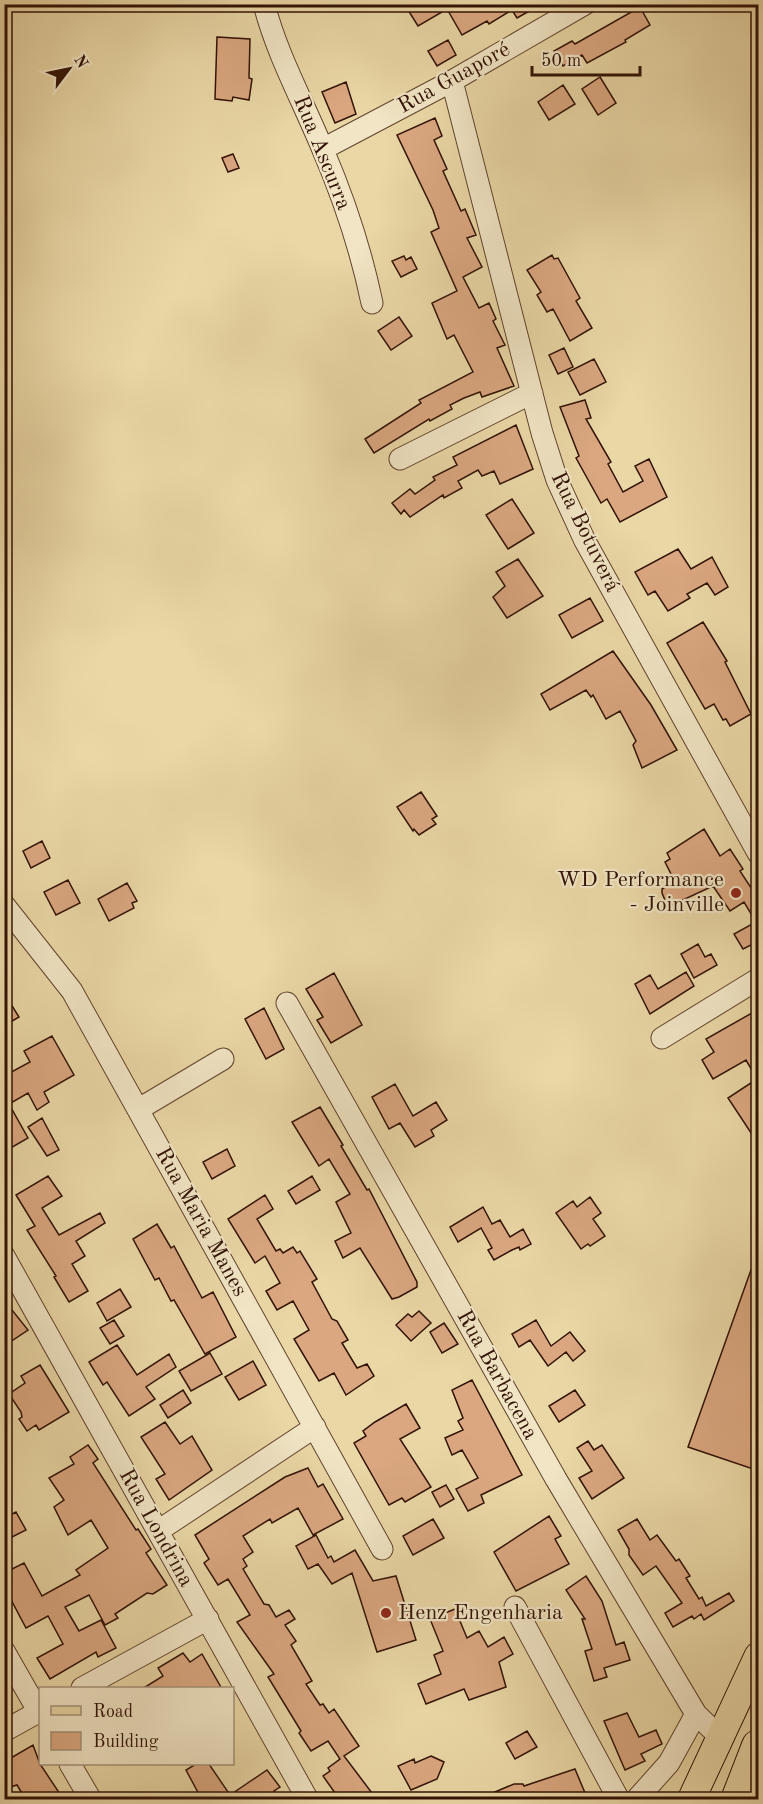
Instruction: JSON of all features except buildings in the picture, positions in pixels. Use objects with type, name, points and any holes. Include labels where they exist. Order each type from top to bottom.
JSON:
[{"type":"highway","points":[[737,1800],[759,1746]]},
{"type":"main road","points":[[692,1800],[759,1656]]},
{"type":"street","name":"Rua Ascurra","points":[[264,4],[288,72],[323,149],[364,264],[372,303]]},
{"type":"street","name":"Rua Guaporé","points":[[323,149],[452,81],[585,4]]},
{"type":"street","name":"Rua Botuverá","points":[[452,81],[549,459],[569,509],[759,853]]},
{"type":"street","points":[[400,459],[532,393]]},
{"type":"street","name":"Rua Maria Manes","points":[[4,905],[72,991],[382,1549]]},
{"type":"street","points":[[662,1038],[759,979]]},
{"type":"street","name":"Rua Barbacena","points":[[287,1003],[556,1479],[696,1714],[721,1738]]},
{"type":"street","points":[[139,1109],[223,1059]]},
{"type":"street","name":"Rua Londrina","points":[[4,1256],[308,1800]]},
{"type":"street","points":[[158,1531],[315,1427]]},
{"type":"street","points":[[515,1607],[618,1800]]},
{"type":"street","points":[[86,1687],[207,1619]]},
{"type":"street","points":[[4,1651],[39,1710]]},
{"type":"street","points":[[4,1731],[39,1713]]},
{"type":"street","points":[[636,1800],[664,1770],[696,1714]]},
{"type":"street","points":[[71,1765],[90,1800]]},
{"type":"place","name":"WD Performance - Joinville","points":[[736,893]]},
{"type":"place","name":"Henz Engenharia","points":[[386,1613]]}]
